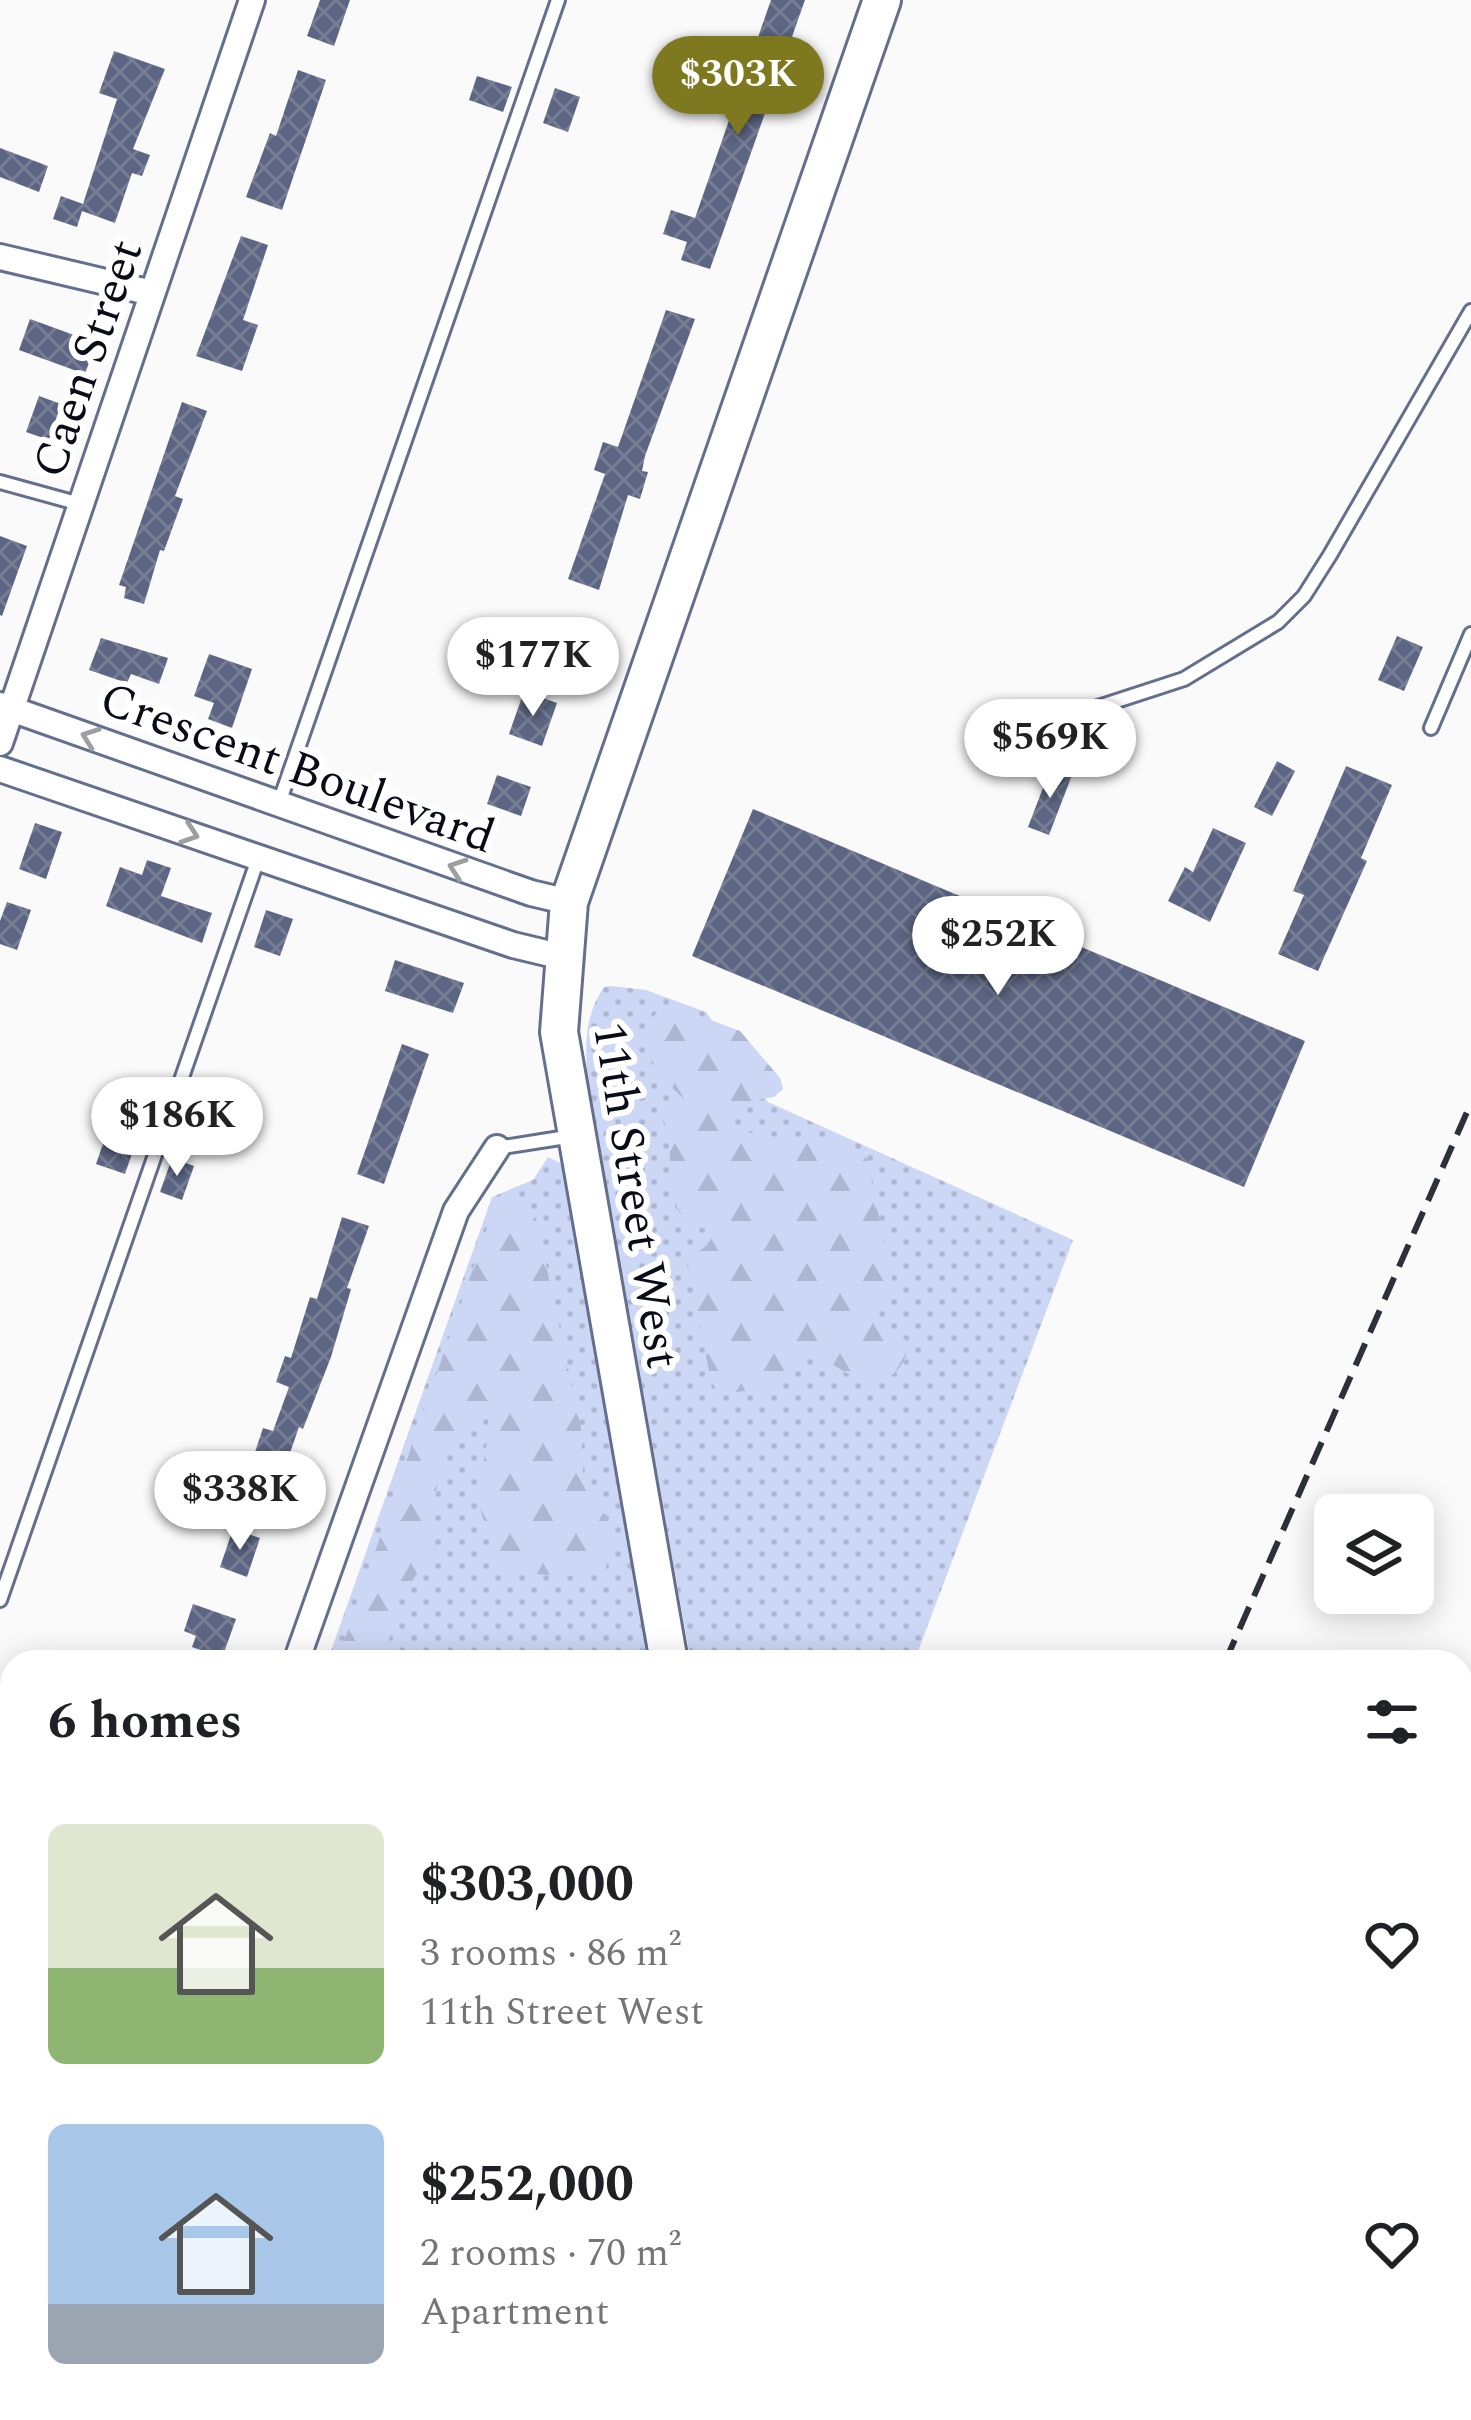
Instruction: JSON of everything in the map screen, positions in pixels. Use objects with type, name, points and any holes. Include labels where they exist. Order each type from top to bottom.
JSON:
[{"type":"main road","name":"11th Street West","points":[[667,1650],[559,1032],[569,902],[882,0]]},
{"type":"street","name":"Caen Street","points":[[0,743],[7,707],[252,0]]},
{"type":"street","points":[[0,256],[152,293]]},
{"type":"street","name":"Crescent Boulevard","points":[[7,707],[531,893],[569,902]]},
{"type":"street","name":"Crescent Boulevard","points":[[0,769],[513,945],[563,957]]},
{"type":"street","points":[[300,1650],[456,1211],[497,1148]]},
{"type":"lane","points":[[278,805],[558,0]]},
{"type":"lane","points":[[1003,738],[1184,679],[1278,622],[1304,596],[1330,556],[1471,311]]},
{"type":"lane","points":[[0,482],[80,505]]},
{"type":"lane","points":[[1431,728],[1471,634]]},
{"type":"lane","points":[[0,1600],[259,857]]},
{"type":"lane","points":[[497,1148],[574,1136]]},
{"type":"green space","points":[[604,987],[646,990],[706,1012],[768,1102],[1073,1240],[919,1650],[689,1650],[588,1093],[588,1025]]},
{"type":"green space","points":[[662,1005],[740,1031],[780,1078],[783,1089],[774,1097],[737,1103],[731,1113],[734,1126],[765,1136],[832,1141],[867,1159],[892,1280],[875,1324],[907,1344],[903,1362],[889,1377],[879,1381],[858,1378],[818,1356],[805,1360],[780,1387],[719,1394],[711,1381],[688,1265],[713,1231],[692,1223],[673,1199],[668,1133],[662,1116],[667,1106],[688,1102],[651,1058],[648,1033]]},
{"type":"green space","points":[[548,1157],[567,1166],[653,1650],[331,1650],[492,1197],[533,1180]]},
{"type":"green space","points":[[516,1196],[536,1218],[581,1428],[583,1474],[612,1525],[606,1569],[588,1577],[499,1572],[477,1498],[488,1408],[472,1419],[449,1451],[434,1510],[436,1548],[396,1603],[387,1650],[341,1650],[494,1208]]},
{"type":"building","points":[[320,0],[350,0],[334,46],[307,36]]},
{"type":"building","points":[[771,0],[805,0],[710,269],[681,260],[687,242],[663,234],[671,210],[695,218]]},
{"type":"building","points":[[114,51],[165,69],[133,149],[150,155],[142,176],[132,173],[115,223],[82,211],[77,227],[53,219],[61,196],[83,204],[117,99],[99,93]]},
{"type":"building","points":[[298,70],[326,80],[282,210],[246,197],[270,133],[276,136]]},
{"type":"building","points":[[477,76],[512,87],[503,112],[469,100]]},
{"type":"building","points":[[555,88],[580,97],[568,132],[543,123]]},
{"type":"building","points":[[0,148],[48,166],[39,192],[0,177]]},
{"type":"building","points":[[241,236],[268,245],[243,320],[258,325],[242,371],[196,356]]},
{"type":"building","points":[[666,310],[695,319],[645,456],[642,471],[648,472],[640,499],[628,495],[599,590],[568,579],[605,474],[594,470],[603,442],[618,447]]},
{"type":"building","points":[[30,319],[96,343],[85,374],[19,350]]},
{"type":"building","points":[[39,396],[61,404],[49,440],[26,432]]},
{"type":"building","points":[[182,402],[207,411],[175,496],[183,499],[164,551],[160,550],[144,604],[124,598],[126,587],[119,585]]},
{"type":"building","points":[[0,536],[27,546],[2,616],[0,615]]},
{"type":"building","points":[[553,617],[585,627],[572,667],[540,656]]},
{"type":"building","points":[[1397,636],[1423,647],[1404,691],[1378,680]]},
{"type":"building","points":[[101,638],[168,658],[159,684],[131,674],[127,683],[89,670]]},
{"type":"building","points":[[209,654],[252,669],[232,728],[208,719],[214,703],[194,696]]},
{"type":"building","points":[[524,691],[557,703],[542,746],[509,734]]},
{"type":"building","points":[[1277,761],[1295,771],[1272,816],[1254,807]]},
{"type":"building","points":[[1346,766],[1392,785],[1361,858],[1367,861],[1318,971],[1278,954],[1304,895],[1293,891]]},
{"type":"building","points":[[1051,767],[1072,775],[1049,835],[1028,827]]},
{"type":"building","points":[[497,775],[531,787],[521,816],[487,804]]},
{"type":"building","points":[[753,809],[1305,1041],[1244,1187],[692,956]]},
{"type":"building","points":[[35,823],[62,832],[46,879],[19,869]]},
{"type":"building","points":[[1213,828],[1246,843],[1210,922],[1168,901],[1185,867],[1193,872]]},
{"type":"building","points":[[147,860],[171,868],[161,896],[212,913],[202,943],[106,906],[120,867],[142,875]]},
{"type":"building","points":[[7,902],[31,910],[17,950],[0,944],[0,921]]},
{"type":"building","points":[[266,910],[293,919],[280,956],[254,947]]},
{"type":"building","points":[[395,960],[464,983],[453,1013],[385,991]]},
{"type":"building","points":[[402,1044],[429,1054],[384,1184],[357,1174]]},
{"type":"building","points":[[200,1085],[228,1094],[217,1126],[189,1117]]},
{"type":"building","points":[[106,1135],[135,1145],[125,1174],[96,1164]]},
{"type":"building","points":[[172,1158],[194,1166],[182,1200],[160,1192]]},
{"type":"building","points":[[342,1217],[369,1226],[347,1288],[351,1289],[331,1357],[275,1496],[244,1485],[263,1428],[273,1431],[289,1387],[276,1382],[285,1356],[291,1358],[310,1297],[317,1299]]},
{"type":"building","points":[[233,1529],[260,1538],[247,1577],[220,1567]]},
{"type":"building","points":[[193,1604],[236,1619],[225,1650],[192,1647],[196,1636],[184,1631]]},
{"type":"railway","points":[[1230,1650],[1471,1103]]}]
